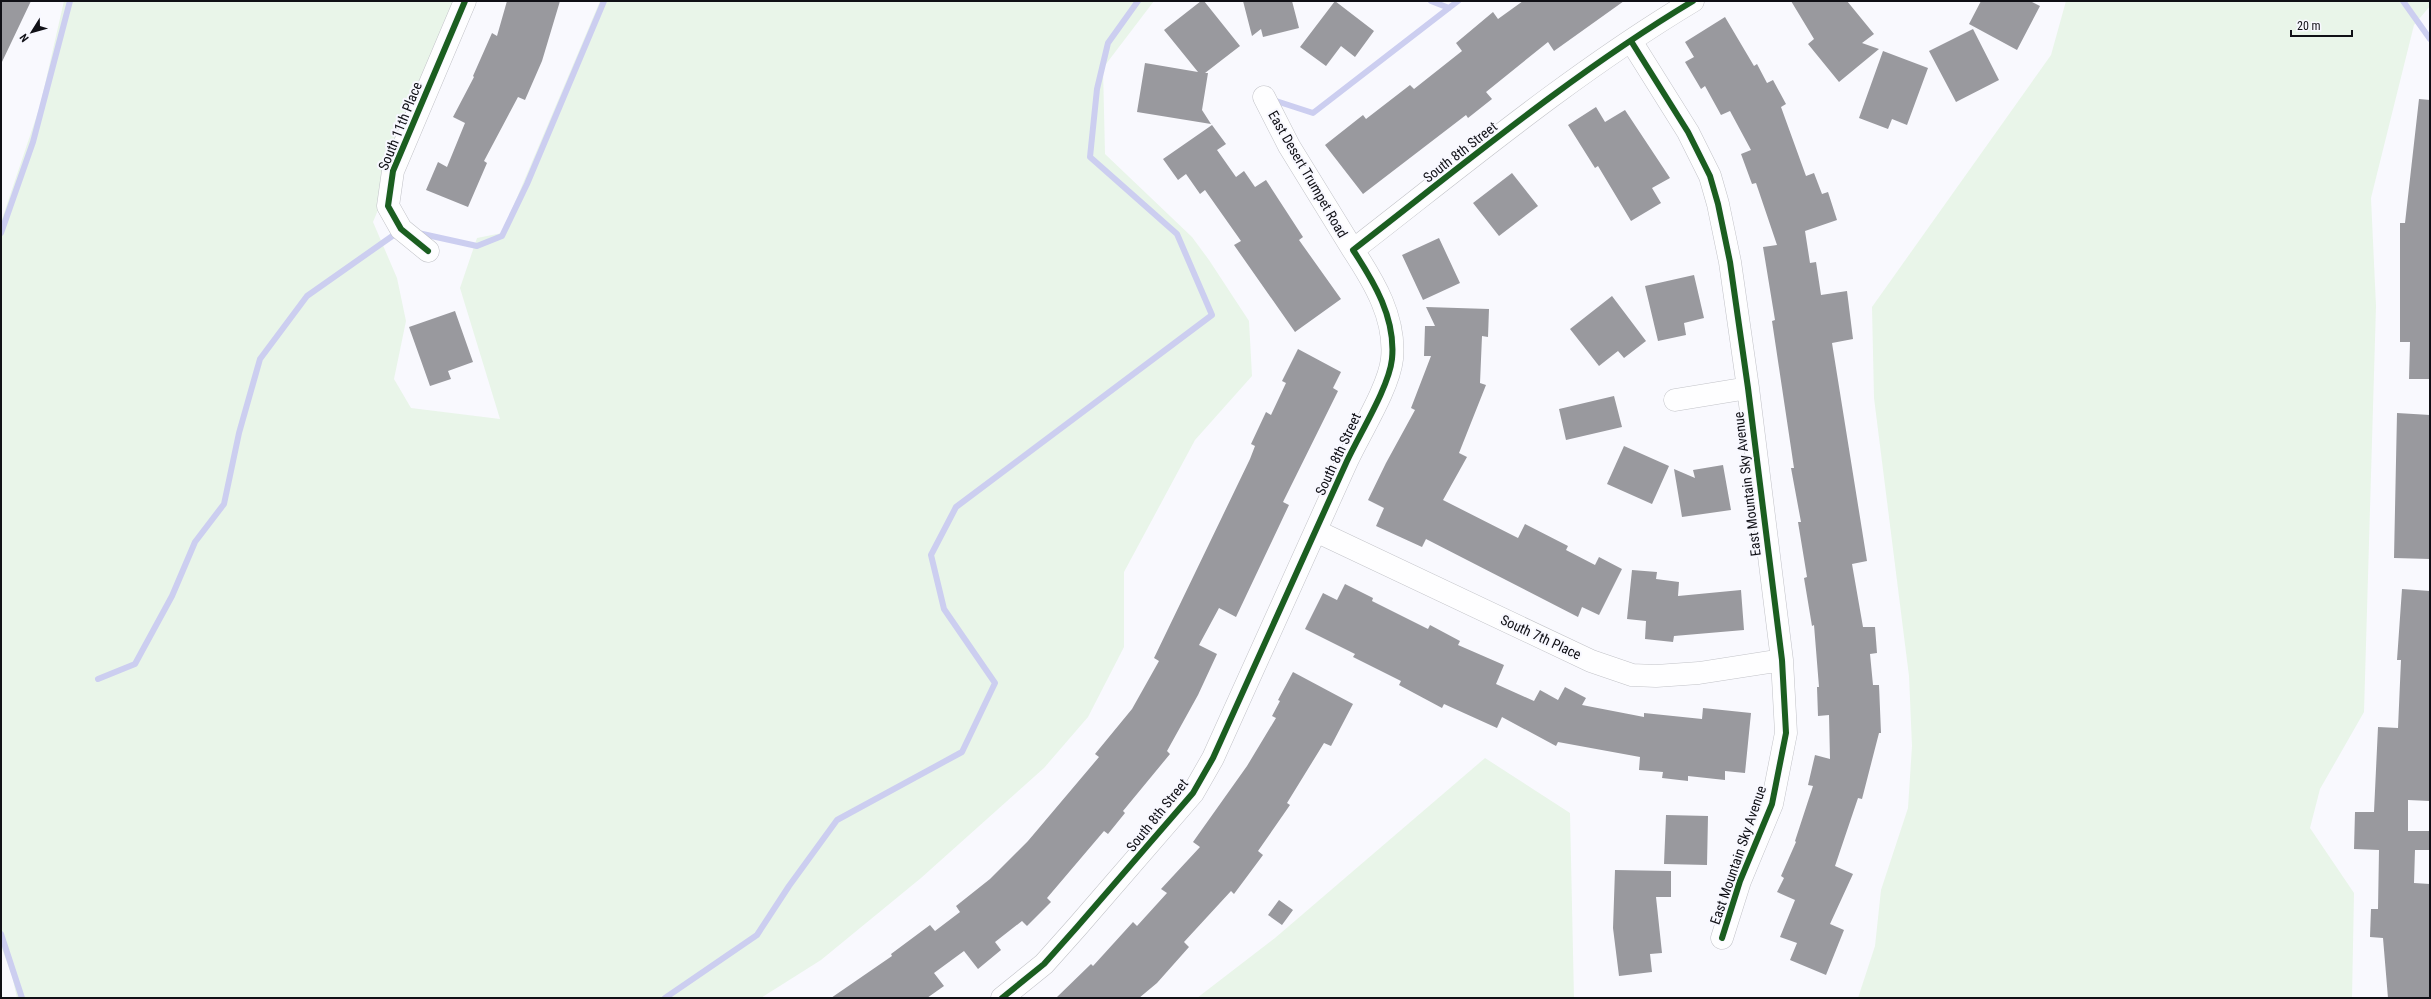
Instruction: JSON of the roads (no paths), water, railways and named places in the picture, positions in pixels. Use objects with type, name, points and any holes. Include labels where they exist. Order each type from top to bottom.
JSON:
[{"type":"street","name":"South 11th Place","points":[[428,251],[401,229],[388,206],[393,171],[465,1]]},
{"type":"street","name":"South 8th Street","points":[[1002,998],[1044,964],[1192,793],[1213,758],[1380,392],[1392,359],[1389,321],[1374,283],[1353,250],[1517,122],[1631,41],[1694,1]]},
{"type":"street","name":"East Mountain Sky Avenue","points":[[1631,41],[1688,132],[1710,176],[1718,204],[1730,262],[1748,388],[1782,660],[1786,733],[1772,804],[1740,881],[1722,938]]},
{"type":"street","name":"East Desert Trumpet Road","points":[[1264,97],[1289,146],[1353,250]]},
{"type":"street","points":[[1675,400],[1748,388]]},
{"type":"street","name":"South 7th Place","points":[[1316,531],[1591,661],[1632,675],[1656,676],[1699,673],[1782,660]]},
{"type":"waterway","points":[[1,233],[33,142],[70,1]]},
{"type":"waterway","points":[[418,233],[477,246],[502,236],[527,184],[604,1]]},
{"type":"waterway","points":[[665,998],[757,935],[789,886],[837,820],[962,752],[995,683],[944,609],[931,555],[956,507],[1212,315],[1177,234],[1090,157],[1097,89],[1108,43],[1138,1]]},
{"type":"waterway","points":[[1431,1],[1449,8]]},
{"type":"waterway","points":[[1273,100],[1313,113],[1458,1]]},
{"type":"waterway","points":[[2403,1],[2430,39]]},
{"type":"waterway","points":[[98,679],[135,664],[172,596],[195,542],[224,504],[239,433],[260,359],[307,296],[398,232]]},
{"type":"waterway","points":[[1,934],[22,998]]}]
